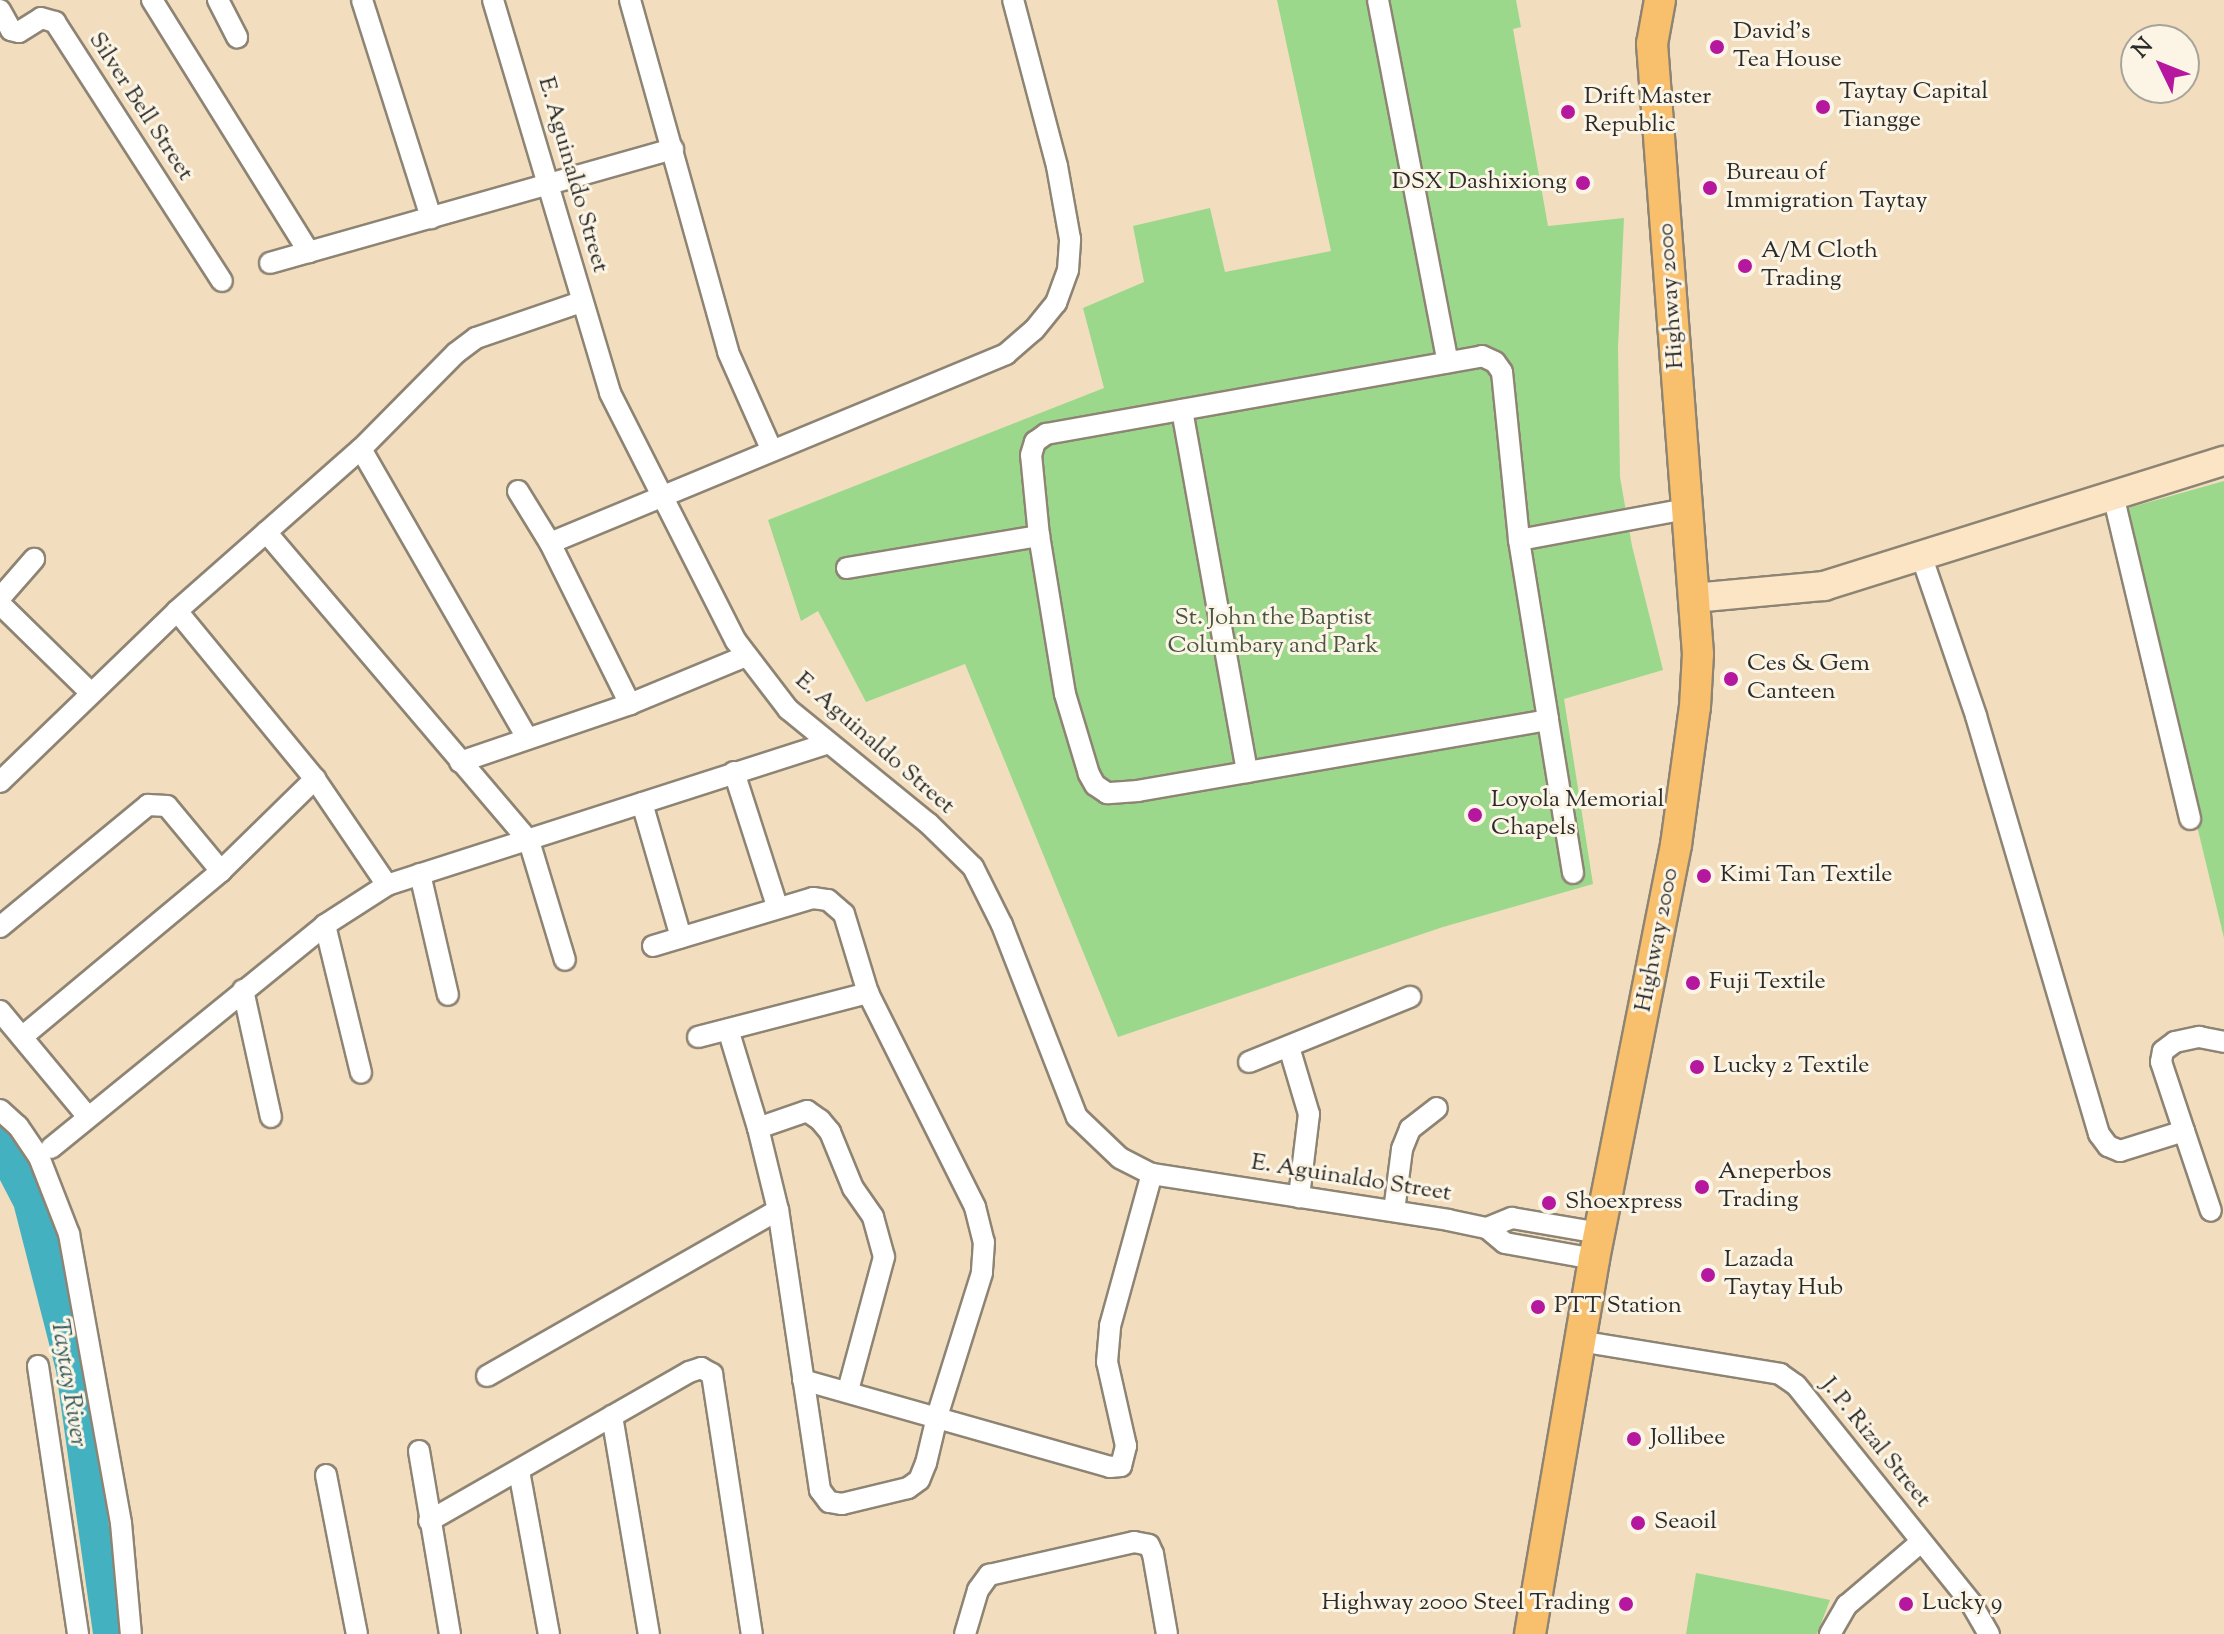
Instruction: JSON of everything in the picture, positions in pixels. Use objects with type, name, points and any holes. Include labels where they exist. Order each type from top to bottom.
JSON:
[{"type":"main road","name":"Highway 2000","points":[[1530,1634],[1596,1246],[1676,845],[1695,707],[1698,654],[1652,44],[1660,0]]},
{"type":"street","points":[[152,0],[309,252]]},
{"type":"street","points":[[218,0],[237,37]]},
{"type":"street","points":[[362,0],[431,218]]},
{"type":"street","name":"E. Aguinaldo Street","points":[[493,0],[610,393],[661,496],[746,656],[788,709],[928,823],[973,867],[1002,925],[1077,1117],[1120,1158],[1152,1174],[1487,1228],[1512,1218],[1596,1246]]},
{"type":"street","points":[[630,0],[728,352],[772,451]]},
{"type":"street","points":[[550,543],[1006,354],[1034,330],[1056,303],[1068,270],[1070,239],[1066,205],[1013,0]]},
{"type":"street","points":[[1378,0],[1448,362]]},
{"type":"street","name":"Silver Bell Street","points":[[0,10],[11,30],[19,32],[41,18],[55,22],[222,281]]},
{"type":"street","points":[[270,263],[673,149]]},
{"type":"street","points":[[0,782],[177,611],[361,449],[456,353],[476,338],[581,302]]},
{"type":"street","points":[[1548,720],[1138,791],[1107,793],[1095,785],[1065,694],[1039,536],[1031,455],[1035,442],[1046,434],[1482,356],[1495,362],[1502,372],[1519,540],[1573,873]]},
{"type":"street","points":[[1182,410],[1247,772]]},
{"type":"street","points":[[361,449],[527,738]]},
{"type":"street","points":[[1694,598],[1824,586],[2224,461]]},
{"type":"street","points":[[518,491],[550,543],[630,704]]},
{"type":"street","points":[[2113,495],[2190,819]]},
{"type":"street","points":[[1519,540],[1687,509]]},
{"type":"street","points":[[266,532],[529,841],[565,960]]},
{"type":"street","points":[[847,568],[1039,536]]},
{"type":"street","points":[[1921,555],[1976,716],[2099,1134],[2108,1146],[2120,1151],[2184,1131]]},
{"type":"street","points":[[0,598],[34,559]]},
{"type":"street","points":[[0,604],[90,692]]},
{"type":"street","points":[[177,611],[315,779],[387,885]]},
{"type":"street","points":[[460,762],[630,704],[746,656]]},
{"type":"street","points":[[51,1148],[325,925],[387,885],[829,743]]},
{"type":"street","points":[[734,772],[777,906]]},
{"type":"street","points":[[22,1037],[221,871],[315,779]]},
{"type":"street","points":[[642,803],[681,937]]},
{"type":"street","points":[[0,927],[148,805],[167,806],[221,871]]},
{"type":"street","points":[[420,874],[448,995]]},
{"type":"street","points":[[653,946],[777,906],[813,898],[828,900],[844,914],[868,993],[975,1207],[984,1242],[982,1273],[919,1480],[895,1491],[842,1504],[829,1502],[820,1490],[778,1210],[758,1128],[728,1029]]},
{"type":"street","points":[[325,925],[361,1073]]},
{"type":"street","points":[[243,990],[271,1117]]},
{"type":"street","points":[[698,1037],[868,993]]},
{"type":"street","points":[[1249,1062],[1410,997]]},
{"type":"street","points":[[0,1011],[88,1117]]},
{"type":"street","points":[[2211,1211],[2161,1062],[2163,1051],[2175,1042],[2199,1037],[2224,1042]]},
{"type":"street","points":[[1289,1047],[1309,1114],[1299,1197]]},
{"type":"street","points":[[1394,1211],[1402,1149],[1410,1129],[1437,1108]]},
{"type":"street","points":[[0,1110],[18,1126],[39,1157],[69,1234],[121,1523],[131,1634]]},
{"type":"street","points":[[758,1128],[807,1111],[820,1120],[830,1132],[853,1188],[873,1217],[884,1257],[848,1390]]},
{"type":"street","points":[[803,1380],[848,1390],[1110,1467],[1121,1466],[1126,1446],[1107,1362],[1110,1326],[1152,1174]]},
{"type":"street","points":[[487,1376],[778,1210]]},
{"type":"street","name":"J. P. Rizal Street","points":[[1579,1341],[1780,1374],[1796,1385],[1971,1603],[1989,1634]]},
{"type":"street","points":[[38,1366],[78,1634]]},
{"type":"street","points":[[429,1521],[701,1368],[712,1374],[752,1634]]},
{"type":"street","points":[[612,1416],[649,1634]]},
{"type":"street","points":[[419,1451],[450,1634]]},
{"type":"street","points":[[519,1471],[549,1634]]},
{"type":"street","points":[[326,1475],[357,1634]]},
{"type":"street","points":[[965,1634],[978,1590],[989,1575],[1134,1542],[1149,1545],[1153,1554],[1167,1634]]},
{"type":"street","points":[[1830,1634],[1837,1616],[1847,1605],[1921,1542]]},
{"type":"green space","name":"St. John the Baptist Columbary and Park","points":[[1277,0],[1516,0],[1521,27],[1513,29],[1548,226],[1624,218],[1618,348],[1620,477],[1632,546],[1663,670],[1564,699],[1593,884],[1443,927],[1118,1037],[965,664],[866,702],[818,611],[801,621],[768,520],[1104,388],[1083,308],[1144,282],[1133,226],[1210,208],[1225,272],[1331,251]]},
{"type":"green space","points":[[2224,481],[2224,938],[2121,510]]},
{"type":"green space","points":[[1696,1573],[1830,1600],[1817,1634],[1686,1634]]},
{"type":"water","name":"Taytay River","points":[[0,1125],[27,1152],[58,1225],[85,1364],[125,1634],[93,1634],[56,1371],[14,1207],[0,1180]]},
{"type":"place","name":"David’s Tea House","points":[[1717,47]]},
{"type":"place","name":"Taytay Capital Tiangge","points":[[1823,107]]},
{"type":"place","name":"Drift Master Republic","points":[[1568,112]]},
{"type":"place","name":"DSX Dashixiong","points":[[1583,183]]},
{"type":"place","name":"Bureau of Immigration Taytay","points":[[1710,188]]},
{"type":"place","name":"A/M Cloth Trading","points":[[1745,266]]},
{"type":"place","name":"Ces & Gem Canteen","points":[[1731,679]]},
{"type":"place","name":"Loyola Memorial Chapels","points":[[1475,815]]},
{"type":"place","name":"Kimi Tan Textile","points":[[1704,876]]},
{"type":"place","name":"Fuji Textile","points":[[1693,983]]},
{"type":"place","name":"Lucky 2 Textile","points":[[1697,1067]]},
{"type":"place","name":"Aneperbos Trading","points":[[1702,1187]]},
{"type":"place","name":"Shoexpress","points":[[1549,1203]]},
{"type":"place","name":"Lazada Taytay Hub","points":[[1708,1275]]},
{"type":"place","name":"PTT Station","points":[[1538,1307]]},
{"type":"place","name":"Jollibee","points":[[1634,1439]]},
{"type":"place","name":"Seaoil","points":[[1638,1523]]},
{"type":"place","name":"Highway 2000 Steel Trading","points":[[1626,1604]]},
{"type":"place","name":"Lucky 9","points":[[1906,1604]]}]
